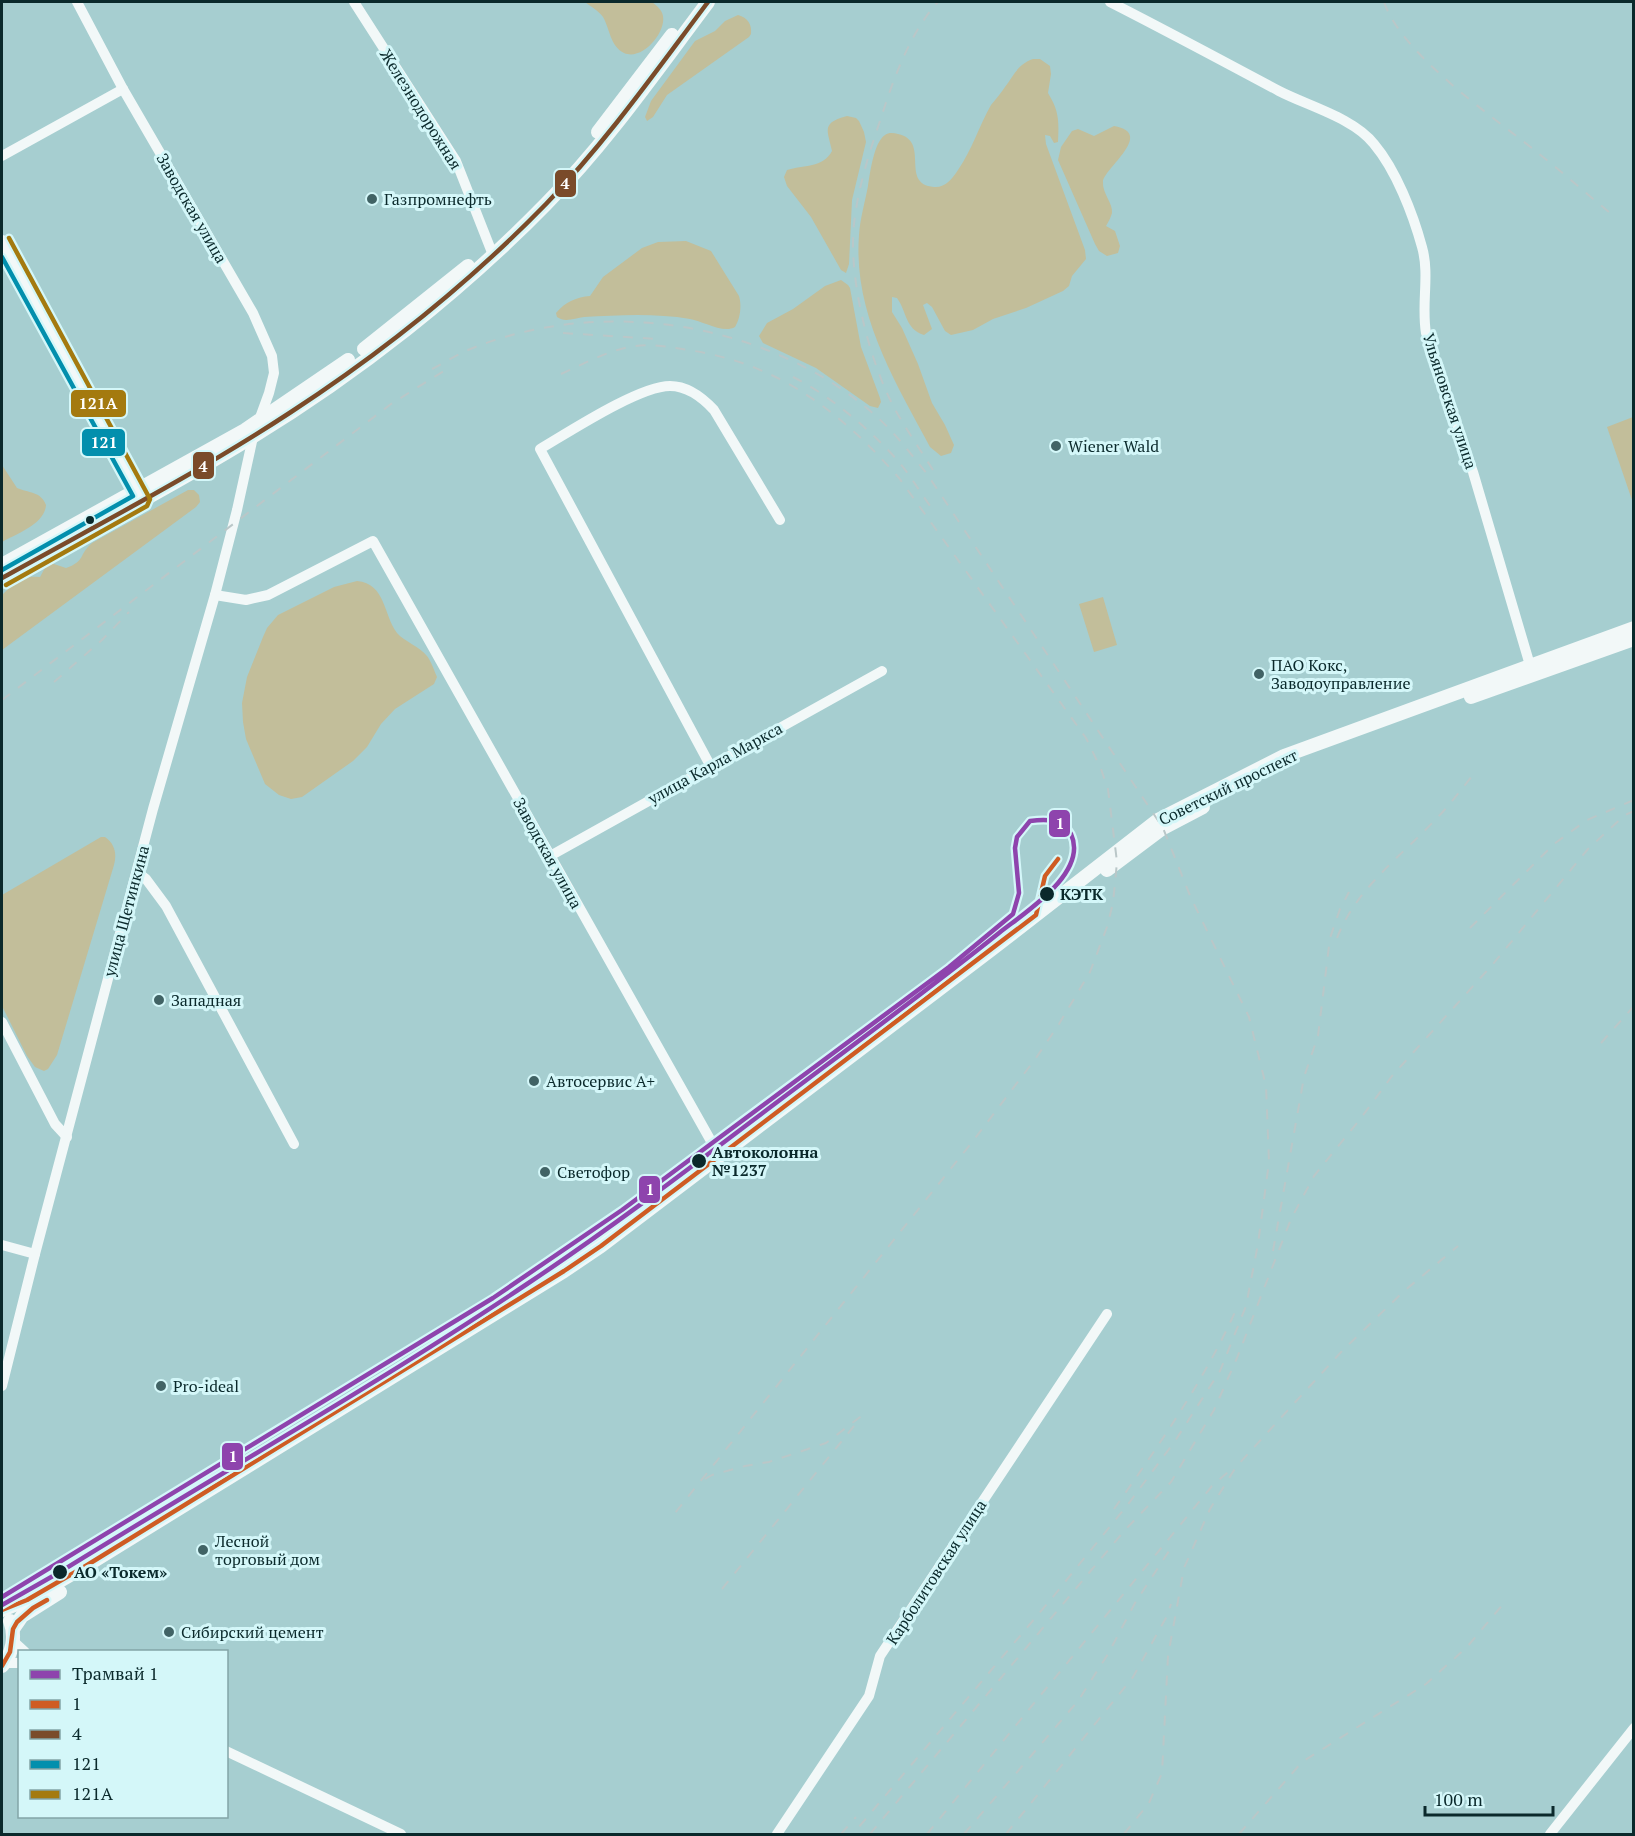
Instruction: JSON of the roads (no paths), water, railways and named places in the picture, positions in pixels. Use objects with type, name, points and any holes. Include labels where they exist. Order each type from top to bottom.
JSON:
[{"type":"main road","points":[[2,565],[253,436],[393,339],[455,290],[574,160],[696,2]]},
{"type":"main road","points":[[2,578],[259,421],[363,350],[492,251],[548,202],[608,135],[708,2]]},
{"type":"main road","points":[[2,242],[141,495]]},
{"type":"main road","name":"Советский проспект","points":[[13,1635],[22,1616],[33,1608],[174,1523],[605,1254],[723,1161],[1163,828],[1274,771],[1313,754],[1532,670],[1634,628]]},
{"type":"main road","name":"Советский проспект","points":[[1532,670],[1634,639]]},
{"type":"main road","name":"Советский проспект","points":[[2,1610],[27,1600],[84,1568],[564,1271],[723,1161]]},
{"type":"main road","points":[[2,1610],[10,1621],[13,1635],[10,1652],[3,1664]]},
{"type":"street","name":"Заводская улица","points":[[77,2],[123,89],[253,313],[272,356],[274,373],[253,436]]},
{"type":"street","name":"Железнодорожная","points":[[354,2],[456,161],[492,251]]},
{"type":"street","name":"Ульяновская улица","points":[[1110,2],[1282,92],[1349,124],[1374,144],[1410,209],[1423,249],[1426,274],[1424,319],[1426,333],[1473,472],[1532,670]]},
{"type":"street","points":[[2,156],[123,89]]},
{"type":"street","points":[[710,765],[540,449],[630,398],[656,388],[669,386],[687,389],[707,402],[714,410],[780,520]]},
{"type":"street","name":"улица Щетинкина","points":[[2,1386],[137,872],[215,596],[253,436]]},
{"type":"street","name":"Заводская улица","points":[[215,596],[246,600],[268,595],[373,541],[723,1161]]},
{"type":"street","name":"улица Карла Маркса","points":[[550,856],[882,671]]},
{"type":"street","points":[[137,872],[146,879],[165,906],[294,1144]]},
{"type":"street","points":[[2,1022],[55,1124],[67,1137]]},
{"type":"street","points":[[2,1245],[35,1254]]},
{"type":"street","name":"Карболитовская улица","points":[[777,1834],[869,1696],[880,1656],[1107,1314]]},
{"type":"street","points":[[13,1635],[24,1650]]},
{"type":"street","points":[[3,1664],[18,1663]]},
{"type":"street","points":[[1550,1834],[1634,1728]]},
{"type":"street","points":[[228,1752],[401,1834]]},
{"type":"tram line","name":"1","points":[[2,1597],[493,1298],[622,1210],[949,967],[1013,914],[1019,893],[1015,848],[1017,837],[1030,821],[1058,822],[1068,829],[1074,849],[1071,863],[1063,877],[1038,903],[907,1005],[641,1204],[556,1265],[412,1359],[2,1605]]},
{"type":"tram line","points":[[949,967],[970,957]]},
{"type":"railway","points":[[933,470],[897,413],[878,371],[863,321],[854,270],[853,246],[861,182],[887,100],[912,40],[938,2]]},
{"type":"railway","points":[[1384,2],[1394,22],[1427,62],[1471,101],[1615,217]]},
{"type":"railway","points":[[432,369],[468,350],[519,333],[572,324],[627,322],[681,327],[735,339],[786,358],[833,384],[876,416],[927,474],[1163,828],[1191,898],[1249,1017],[1266,1086],[1269,1162],[1258,1244],[1246,1306],[1220,1371],[1175,1441],[1129,1503],[853,1834]]},
{"type":"railway","points":[[563,333],[658,339]]},
{"type":"railway","points":[[561,374],[603,355],[629,347],[651,345],[688,350],[751,366],[779,379],[806,394],[854,432],[899,478],[1086,738],[1108,789],[1117,862],[1113,903],[1107,927],[1090,972],[1036,1058],[973,1141],[675,1513]]},
{"type":"railway","points":[[2,700],[391,404],[447,369]]},
{"type":"railway","points":[[793,377],[835,403],[876,438],[903,467],[933,510]]},
{"type":"railway","points":[[54,682],[102,640],[129,612]]},
{"type":"railway","points":[[1337,938],[1345,920],[1367,889],[1441,814],[1477,770]]},
{"type":"railway","points":[[1470,928],[1554,844],[1587,820],[1634,800]]},
{"type":"railway","points":[[870,1834],[1125,1530],[1171,1482],[1214,1410],[1237,1358],[1291,1219],[1314,1176],[1392,1076],[1493,964],[1588,849],[1625,815],[1634,811]]},
{"type":"railway","points":[[1273,1251],[1304,1077],[1318,1036],[1330,938],[1340,909],[1349,892]]},
{"type":"railway","points":[[1601,1043],[1634,1006]]},
{"type":"railway","points":[[1124,1834],[1149,1803],[1162,1773],[1168,1656],[1184,1568],[1210,1509],[1236,1467],[1342,1351],[1403,1292],[1458,1246]]},
{"type":"railway","points":[[1114,1509],[1164,1437],[1195,1387],[1236,1310]]},
{"type":"railway","points":[[705,1479],[745,1466],[769,1462],[826,1443],[864,1414]]},
{"type":"railway","points":[[722,1589],[854,1426]]},
{"type":"railway","points":[[927,1834],[1212,1486],[1228,1472]]},
{"type":"railway","points":[[964,1834],[1078,1701],[1108,1654],[1135,1603],[1171,1548]]},
{"type":"railway","points":[[1239,1834],[1302,1762],[1426,1684],[1467,1647],[1504,1603]]},
{"type":"railway","points":[[1006,1834],[1133,1677],[1167,1616],[1171,1604]]},
{"type":"railway","points":[[841,1834],[856,1817]]},
{"type":"place","name":"Газпромнефть","points":[[372,199]]},
{"type":"place","name":"Wiener Wald","points":[[1056,446]]},
{"type":"place","name":"ПАО Кокс, Заводоуправление","points":[[1259,674]]},
{"type":"place","name":"КЭТК","points":[[1047,894]]},
{"type":"place","name":"Западная","points":[[159,1000]]},
{"type":"place","name":"Автосервис А+","points":[[534,1081]]},
{"type":"place","name":"Автоколонна №1237","points":[[699,1161]]},
{"type":"place","name":"Светофор","points":[[545,1172]]},
{"type":"place","name":"Pro-ideal","points":[[161,1386]]},
{"type":"place","name":"Лесной торговый дом","points":[[203,1550]]},
{"type":"place","name":"АО «Токем»","points":[[60,1572]]},
{"type":"place","name":"Сибирский цемент","points":[[169,1632]]}]
